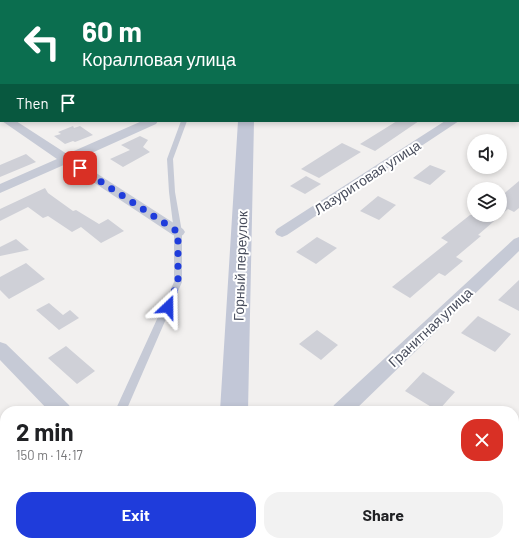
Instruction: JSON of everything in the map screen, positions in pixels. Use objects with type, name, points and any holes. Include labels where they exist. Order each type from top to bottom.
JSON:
[{"type":"street","points":[[10,122],[178,232]]},
{"type":"street","points":[[0,190],[150,122]]},
{"type":"street","name":"Горный переулок","points":[[234,406],[246,122]]},
{"type":"street","name":"Лазуритовая улица","points":[[282,232],[451,122]]},
{"type":"street","name":"Гранитная улица","points":[[346,406],[519,242]]},
{"type":"street","points":[[0,349],[57,406]]},
{"type":"lane","points":[[124,406],[178,282],[178,232],[172,192],[170,159],[184,122]]},
{"type":"building","points":[[395,122],[418,122],[375,151],[360,144]]},
{"type":"building","points":[[73,126],[74,128],[80,126],[93,135],[65,144],[54,136],[61,134],[58,132]]},
{"type":"building","points":[[140,136],[148,140],[143,147],[150,152],[123,167],[110,159],[130,150],[121,145]]},
{"type":"building","points":[[342,143],[361,152],[319,178],[301,169]]},
{"type":"building","points":[[26,154],[36,162],[0,177],[0,165]]},
{"type":"building","points":[[430,165],[446,171],[430,185],[413,178]]},
{"type":"building","points":[[306,176],[321,184],[305,194],[290,186]]},
{"type":"building","points":[[519,181],[519,208],[514,212],[507,210],[507,191]]},
{"type":"building","points":[[45,188],[48,193],[73,211],[76,210],[99,224],[108,219],[124,231],[101,243],[81,227],[72,232],[48,216],[43,218],[28,207],[0,221],[0,209]]},
{"type":"building","points":[[378,196],[396,205],[379,220],[360,211]]},
{"type":"building","points":[[467,217],[467,222],[493,222],[478,235],[481,236],[456,257],[463,261],[445,276],[439,273],[410,298],[392,287],[448,242],[441,238]]},
{"type":"building","points":[[317,237],[337,248],[316,264],[296,252]]},
{"type":"building","points":[[16,239],[29,250],[0,256],[0,247]]},
{"type":"building","points":[[26,263],[45,279],[9,299],[0,290],[0,277]]},
{"type":"building","points":[[519,280],[519,311],[498,300]]},
{"type":"building","points":[[49,303],[63,315],[70,310],[79,318],[59,330],[36,310]]},
{"type":"building","points":[[478,316],[511,334],[495,352],[461,333]]},
{"type":"building","points":[[317,330],[338,345],[321,360],[299,344]]},
{"type":"building","points":[[66,346],[95,371],[77,384],[48,358]]},
{"type":"building","points":[[423,372],[455,392],[442,406],[430,406],[405,391]]},
{"type":"route","points":[[80,168],[178,232],[178,282],[168,307]]}]
